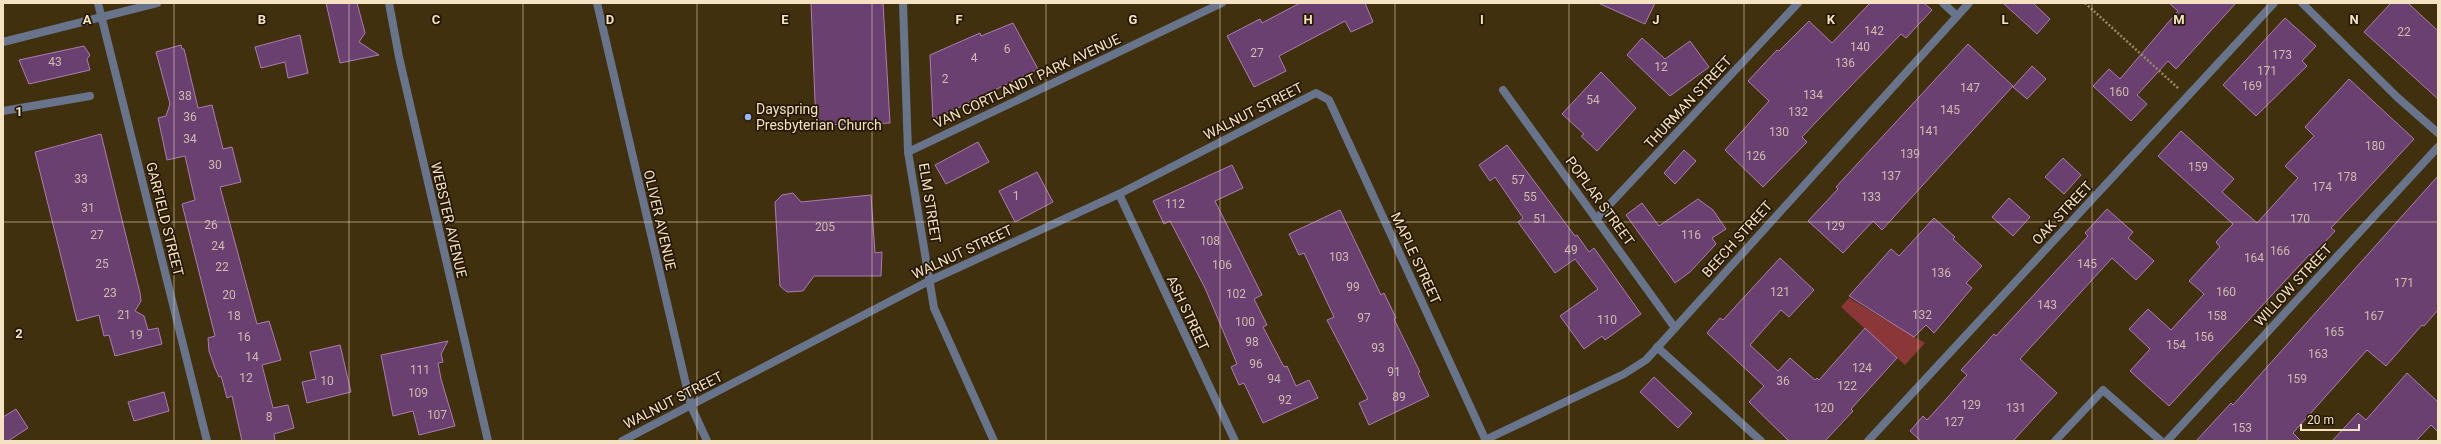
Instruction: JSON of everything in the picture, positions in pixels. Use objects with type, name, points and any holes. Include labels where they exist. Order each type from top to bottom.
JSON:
[{"type":"street","name":"GARFIELD STREET","points":[[98,3],[207,441]]},
{"type":"street","points":[[3,42],[157,3]]},
{"type":"street","name":"WEBSTER AVENUE","points":[[389,3],[402,72],[488,441]]},
{"type":"street","name":"OLIVER AVENUE","points":[[597,3],[691,406],[707,441]]},
{"type":"street","name":"ELM STREET","points":[[903,3],[908,152],[934,308],[994,441]]},
{"type":"street","name":"VAN CORTLANDT PARK AVENUE","points":[[908,152],[1222,3]]},
{"type":"street","name":"THURMAN STREET","points":[[1596,219],[1798,3]]},
{"type":"street","points":[[1943,3],[1957,16]]},
{"type":"street","name":"BEECH STREET","points":[[1485,440],[1624,374],[1646,360],[1969,3]]},
{"type":"street","name":"OAK STREET","points":[[1868,441],[2274,3]]},
{"type":"street","points":[[2302,3],[2398,97],[2438,133]]},
{"type":"street","name":"POPLAR STREET","points":[[1503,90],[1675,328]]},
{"type":"street","name":"WALNUT STREET","points":[[622,441],[929,281],[1119,194],[1316,93]]},
{"type":"street","name":"MAPLE STREET","points":[[1316,93],[1330,100],[1485,440]]},
{"type":"street","points":[[3,111],[90,96]]},
{"type":"street","name":"WILLOW STREET","points":[[2167,441],[2438,147]]},
{"type":"street","name":"ASH STREET","points":[[1119,194],[1235,441]]},
{"type":"street","points":[[1657,347],[1760,441]]},
{"type":"street","points":[[2055,441],[2103,390],[2161,441]]},
{"type":"path","points":[[2085,3],[2187,97]]},
{"type":"shaded area","points":[[1849,298],[1925,343],[1905,365],[1841,307]]},
{"type":"building","points":[[326,3],[357,3],[365,33],[359,42],[379,55],[340,63]]},
{"type":"building","points":[[811,3],[883,3],[890,123],[816,125]]},
{"type":"building","points":[[1300,3],[1365,3],[1373,22],[1351,32],[1345,21],[1279,56],[1286,71],[1254,87],[1227,36],[1260,19],[1262,23]]},
{"type":"building","points":[[1598,3],[1655,3],[1645,24]]},
{"type":"building","points":[[1870,3],[1924,3],[1932,10],[1906,38],[1901,34],[1817,121],[1802,137],[1807,142],[1763,187],[1725,150],[1769,101],[1748,81],[1777,50],[1779,51],[1809,21],[1832,43]]},
{"type":"building","points":[[2003,3],[2033,3],[2050,19],[2037,34]]},
{"type":"building","points":[[2169,3],[2236,3],[2176,69],[2168,61],[2137,95],[2147,104],[2131,121],[2093,86],[2109,69],[2120,79],[2178,11]]},
{"type":"building","points":[[2391,3],[2408,3],[2438,31],[2438,99],[2364,32]]},
{"type":"building","points":[[2285,18],[2316,46],[2302,61],[2307,66],[2256,116],[2223,85]]},
{"type":"building","points":[[1013,23],[1038,69],[933,120],[930,55],[980,33],[981,36]]},
{"type":"building","points":[[300,35],[308,73],[288,78],[285,62],[261,68],[255,47]]},
{"type":"building","points":[[1642,38],[1665,59],[1690,41],[1709,67],[1670,96],[1627,55]]},
{"type":"building","points":[[1968,44],[2013,86],[1882,230],[1873,221],[1843,253],[1808,221],[1838,189],[1836,187]]},
{"type":"building","points":[[181,45],[182,49],[184,49],[198,108],[212,105],[223,149],[232,147],[241,182],[220,187],[257,324],[269,321],[281,360],[262,365],[273,408],[288,405],[294,428],[274,434],[275,441],[242,441],[232,396],[227,398],[221,376],[219,377],[209,351],[208,338],[215,336],[182,204],[195,200],[185,156],[167,160],[158,118],[166,116],[170,104],[156,52]]},
{"type":"building","points":[[84,46],[90,55],[87,59],[90,70],[29,84],[19,60]]},
{"type":"building","points":[[2032,66],[2046,79],[2027,99],[2013,87]]},
{"type":"building","points":[[1601,72],[1636,108],[1597,151],[1581,136],[1584,134],[1562,114]]},
{"type":"building","points":[[2349,79],[2414,139],[2331,228],[2335,231],[2312,256],[2310,254],[2169,406],[2130,371],[2150,349],[2129,329],[2148,309],[2171,330],[2204,294],[2189,281],[2220,247],[2216,242],[2233,224],[2158,156],[2181,131],[2234,179],[2222,192],[2257,223],[2298,178],[2285,166],[2314,136],[2305,127]]},
{"type":"building","points":[[101,134],[140,293],[141,301],[135,311],[144,316],[148,330],[158,328],[162,344],[115,356],[109,335],[104,336],[99,315],[77,321],[35,152]]},
{"type":"building","points":[[978,142],[989,162],[946,184],[935,165]]},
{"type":"building","points":[[1507,145],[1575,236],[1577,235],[1589,252],[1594,248],[1641,314],[1605,340],[1602,336],[1584,349],[1560,316],[1598,289],[1575,259],[1555,273],[1518,222],[1523,218],[1495,177],[1490,181],[1479,165]]},
{"type":"building","points":[[1684,150],[1696,161],[1675,184],[1664,173]]},
{"type":"building","points":[[2063,158],[2081,175],[2064,194],[2045,177]]},
{"type":"building","points":[[1232,165],[1243,188],[1215,201],[1262,295],[1254,299],[1267,325],[1263,327],[1284,367],[1287,366],[1296,386],[1309,380],[1318,398],[1263,423],[1244,383],[1239,385],[1231,367],[1237,364],[1205,288],[1170,221],[1164,224],[1153,201]]},
{"type":"building","points":[[1037,172],[1053,202],[1015,222],[999,191]]},
{"type":"building","points":[[2438,176],[2438,310],[2424,326],[2422,325],[2386,366],[2367,350],[2293,433],[2301,441],[2196,441],[2231,403],[2233,405]]},
{"type":"building","points":[[793,193],[801,202],[871,195],[875,253],[882,252],[881,276],[814,276],[803,291],[787,292],[780,286],[775,202],[782,195]]},
{"type":"building","points":[[2009,198],[2030,217],[2013,236],[1992,217]]},
{"type":"building","points":[[1698,199],[1713,210],[1726,229],[1712,238],[1716,244],[1690,272],[1675,283],[1626,215],[1642,203],[1659,226]]},
{"type":"building","points":[[2107,209],[2133,232],[2128,238],[2154,261],[2136,280],[2112,258],[2020,359],[2057,393],[2013,441],[1921,441],[1910,431],[1923,416],[1927,420],[1947,398],[1967,375],[1961,370],[1994,334],[1996,336],[2088,236],[2085,233]]},
{"type":"building","points":[[1340,210],[1381,295],[1384,293],[1396,318],[1394,319],[1420,372],[1418,373],[1429,396],[1369,425],[1359,403],[1368,399],[1327,320],[1334,317],[1304,253],[1299,255],[1289,234]]},
{"type":"building","points":[[1934,218],[1955,237],[1953,239],[1982,266],[1966,283],[1972,288],[1934,333],[1926,325],[1914,337],[1849,296],[1891,249],[1899,256]]},
{"type":"building","points":[[1780,258],[1814,290],[1789,317],[1781,310],[1750,345],[1778,371],[1790,358],[1815,380],[1817,378],[1819,380],[1865,328],[1897,358],[1851,409],[1853,411],[1825,441],[1789,441],[1749,402],[1764,386],[1707,333],[1720,318],[1723,320]]},
{"type":"building","points":[[448,341],[441,354],[443,362],[438,363],[441,379],[455,426],[419,435],[413,411],[393,416],[381,355]]},
{"type":"building","points":[[340,345],[351,392],[307,403],[302,382],[316,379],[310,352]]},
{"type":"building","points":[[2407,373],[2438,402],[2438,432],[2431,425],[2416,441],[2332,441],[2358,413],[2366,420]]},
{"type":"building","points":[[1654,377],[1692,413],[1678,428],[1640,392]]},
{"type":"building","points":[[164,392],[169,411],[134,421],[128,402]]},
{"type":"building","points":[[16,409],[28,428],[8,441],[3,441],[3,417]]},
{"type":"place","name":"Dayspring Presbyterian Church","points":[[748,117]]}]
